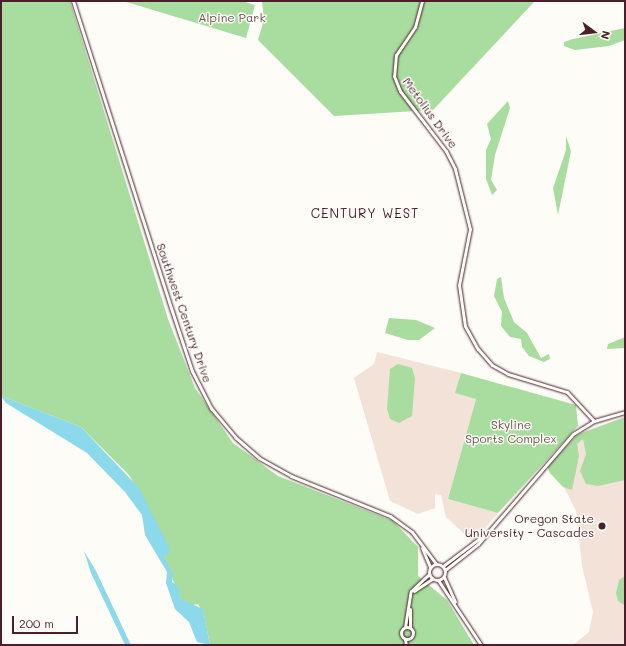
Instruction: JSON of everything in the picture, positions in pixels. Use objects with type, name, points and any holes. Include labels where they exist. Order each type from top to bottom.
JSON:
[{"type":"main road","name":"Southwest Century Drive","points":[[73,1],[174,318],[192,371],[211,408],[241,443],[269,465],[382,512],[405,527],[436,564]]},
{"type":"main road","name":"Metolius Drive","points":[[422,1],[415,27],[396,55],[394,76],[400,91],[453,163],[469,219],[470,241],[460,278],[459,298],[465,326],[478,349],[502,371],[567,392],[594,421]]},
{"type":"main road","points":[[445,570],[474,548],[562,444],[594,421],[625,412]]},
{"type":"main road","points":[[443,566],[485,534]]},
{"type":"main road","name":"Southwest Century Drive","points":[[422,548],[430,567]]},
{"type":"main road","points":[[407,645],[401,632],[405,628],[411,591],[429,574],[430,567],[436,564],[443,566],[445,570],[444,577],[455,603]]},
{"type":"main road","points":[[429,574],[432,579]]},
{"type":"main road","points":[[407,645],[413,634],[410,628],[413,593],[423,581],[432,579],[438,580],[444,577]]},
{"type":"main road","points":[[438,580],[455,603],[481,645]]},
{"type":"main road","points":[[405,628],[410,628]]},
{"type":"main road","points":[[405,639],[410,639]]},
{"type":"shaded area","points":[[377,352],[461,373],[456,393],[476,399],[448,499],[498,513],[473,542],[446,517],[441,495],[435,494],[435,508],[418,514],[390,501],[354,378],[374,364]]},
{"type":"shaded area","name":"Oregon State University - Cascades","points":[[625,417],[625,645],[573,645],[589,632],[593,612],[582,566],[576,511],[564,487],[547,467],[582,432]]},
{"type":"green space","points":[[1,1],[70,1],[168,319],[195,388],[233,443],[278,476],[393,521],[418,547],[418,576],[447,600],[474,645],[210,645],[204,615],[198,604],[188,606],[180,599],[164,556],[167,544],[129,475],[81,427],[1,396]]},
{"type":"green space","name":"Alpine Park","points":[[123,1],[242,1],[255,5],[246,38]]},
{"type":"green space","points":[[262,1],[535,1],[433,110],[334,116],[258,40],[264,20]]},
{"type":"green space","points":[[625,28],[625,40],[609,46],[575,50],[564,46],[564,42],[573,39]]},
{"type":"green space","points":[[508,101],[510,108],[495,155],[491,180],[497,190],[492,195],[486,179],[486,150],[491,139],[487,124]]},
{"type":"green space","points":[[566,136],[571,151],[558,215],[553,188],[566,150]]},
{"type":"green space","points":[[501,277],[504,298],[514,322],[527,333],[541,358],[549,354],[550,359],[544,362],[529,356],[522,347],[521,339],[510,337],[501,326],[502,312],[494,296],[497,279]]},
{"type":"green space","points":[[389,318],[416,320],[435,328],[419,340],[408,340],[385,333]]},
{"type":"green space","points":[[625,337],[625,348],[607,349],[608,344]]},
{"type":"green space","points":[[398,364],[412,368],[415,378],[412,416],[399,423],[390,419],[387,409],[390,369]]},
{"type":"green space","name":"Skyline Sports Complex","points":[[461,373],[576,405],[578,426],[498,513],[448,499],[476,399],[455,393]]},
{"type":"green space","points":[[625,417],[625,480],[598,486],[586,484],[580,471],[586,454],[583,439],[577,444],[579,456],[572,490],[563,487],[549,472],[548,466],[577,435]]},
{"type":"green space","points":[[625,576],[624,605],[618,601],[616,593],[619,580]]},
{"type":"water","points":[[1,396],[81,427],[139,488],[169,547],[170,552],[164,556],[173,575],[172,582],[179,587],[180,599],[203,609],[210,645],[197,642],[189,622],[175,609],[166,583],[167,572],[145,535],[142,515],[125,492],[87,453],[6,403]]},
{"type":"water","points":[[84,551],[96,571],[131,645],[125,645],[91,573]]},
{"type":"place","name":"Oregon State University - Cascades","points":[[602,526]]},
{"type":"district","name":"CENTURY WEST","points":[[365,213]]}]
